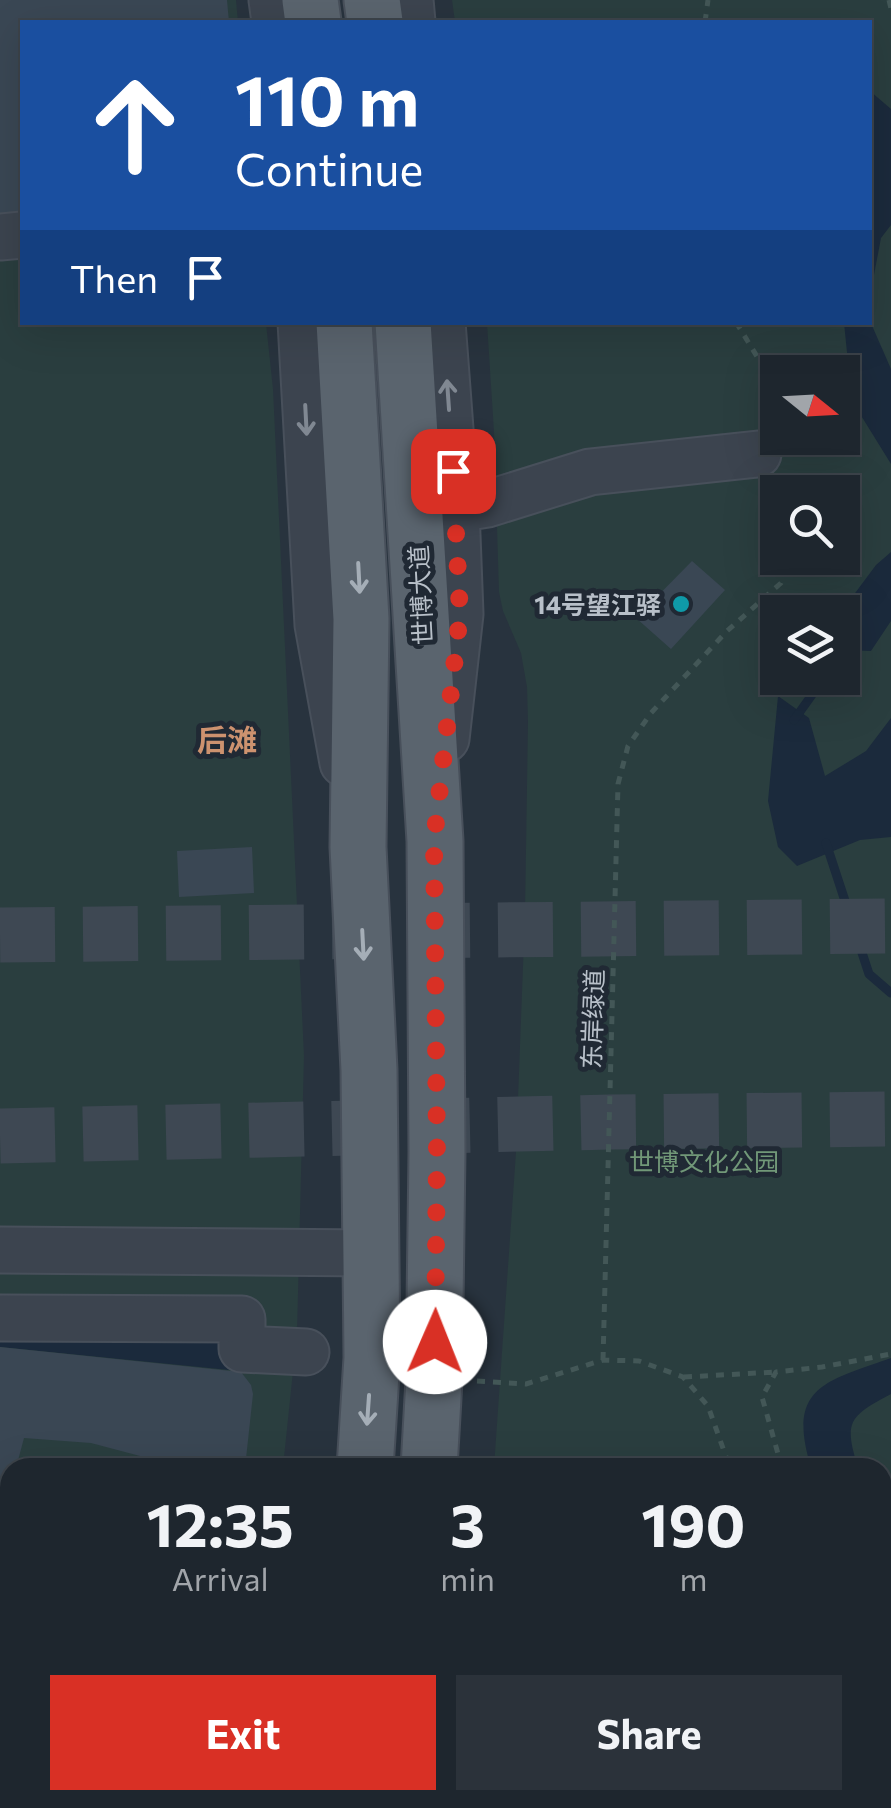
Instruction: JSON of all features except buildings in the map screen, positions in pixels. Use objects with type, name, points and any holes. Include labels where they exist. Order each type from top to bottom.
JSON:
[{"type":"main road","points":[[344,325],[361,619],[358,848],[368,1070],[372,1358],[366,1458]]},
{"type":"main road","name":"世博大道","points":[[403,325],[434,840],[437,1152],[430,1458]]},
{"type":"street","points":[[301,325],[318,625],[358,848]]},
{"type":"street","points":[[434,840],[460,614],[442,325]]},
{"type":"street","points":[[456,509],[487,504],[590,472],[758,454]]},
{"type":"street","points":[[0,1250],[370,1252]]},
{"type":"street","points":[[76,1250],[77,1319]]},
{"type":"street","points":[[226,1320],[228,1251]]},
{"type":"street","points":[[0,1318],[242,1319],[242,1349],[306,1352]]},
{"type":"path","points":[[889,0],[891,9]]},
{"type":"path","points":[[738,325],[760,361]]},
{"type":"path","name":"东岸绿道","points":[[603,1360],[618,784],[628,746],[651,714],[785,575]]},
{"type":"path","points":[[682,1378],[822,1367],[891,1354]]},
{"type":"path","points":[[434,1380],[526,1384],[603,1360],[640,1361],[682,1378],[708,1406],[726,1458]]},
{"type":"path","points":[[776,1372],[762,1397],[779,1458]]},
{"type":"green space","points":[[0,0],[236,0],[238,20],[20,20],[20,325],[266,325],[273,389],[304,1056],[297,1333],[284,1458],[0,1458]]},
{"type":"green space","name":"世博文化公园","points":[[452,0],[891,0],[891,1458],[495,1458],[516,1152],[528,722],[521,653],[499,592],[487,325],[872,325],[872,20],[455,20]]},
{"type":"water","points":[[872,93],[891,109],[891,225],[881,238],[872,285]]},
{"type":"water","points":[[844,325],[872,325],[891,369],[891,464],[860,414],[860,355],[847,355]]},
{"type":"water","points":[[891,552],[891,621],[871,651],[860,651],[860,595],[854,595]]},
{"type":"water","points":[[778,696],[809,718],[825,776],[866,751],[891,718],[891,837],[860,840],[797,866],[778,847],[768,801]]},
{"type":"water","points":[[0,1330],[231,1332],[229,1370],[0,1347]]},
{"type":"water","points":[[891,1358],[891,1394],[866,1408],[854,1421],[851,1439],[856,1458],[809,1458],[804,1419],[808,1403],[817,1391],[848,1373]]},
{"type":"waterway","points":[[794,720],[812,695]]},
{"type":"waterway","points":[[826,843],[869,974],[891,993]]},
{"type":"tunnel","points":[[0,935],[891,926]]},
{"type":"tunnel","points":[[0,1136],[891,1119]]},
{"type":"place","name":"14号望江驿","points":[[681,604]]},
{"type":"district","name":"后滩","points":[[227,738]]},
{"type":"route","points":[[435,1342],[434,840],[460,614],[453,471]]}]
